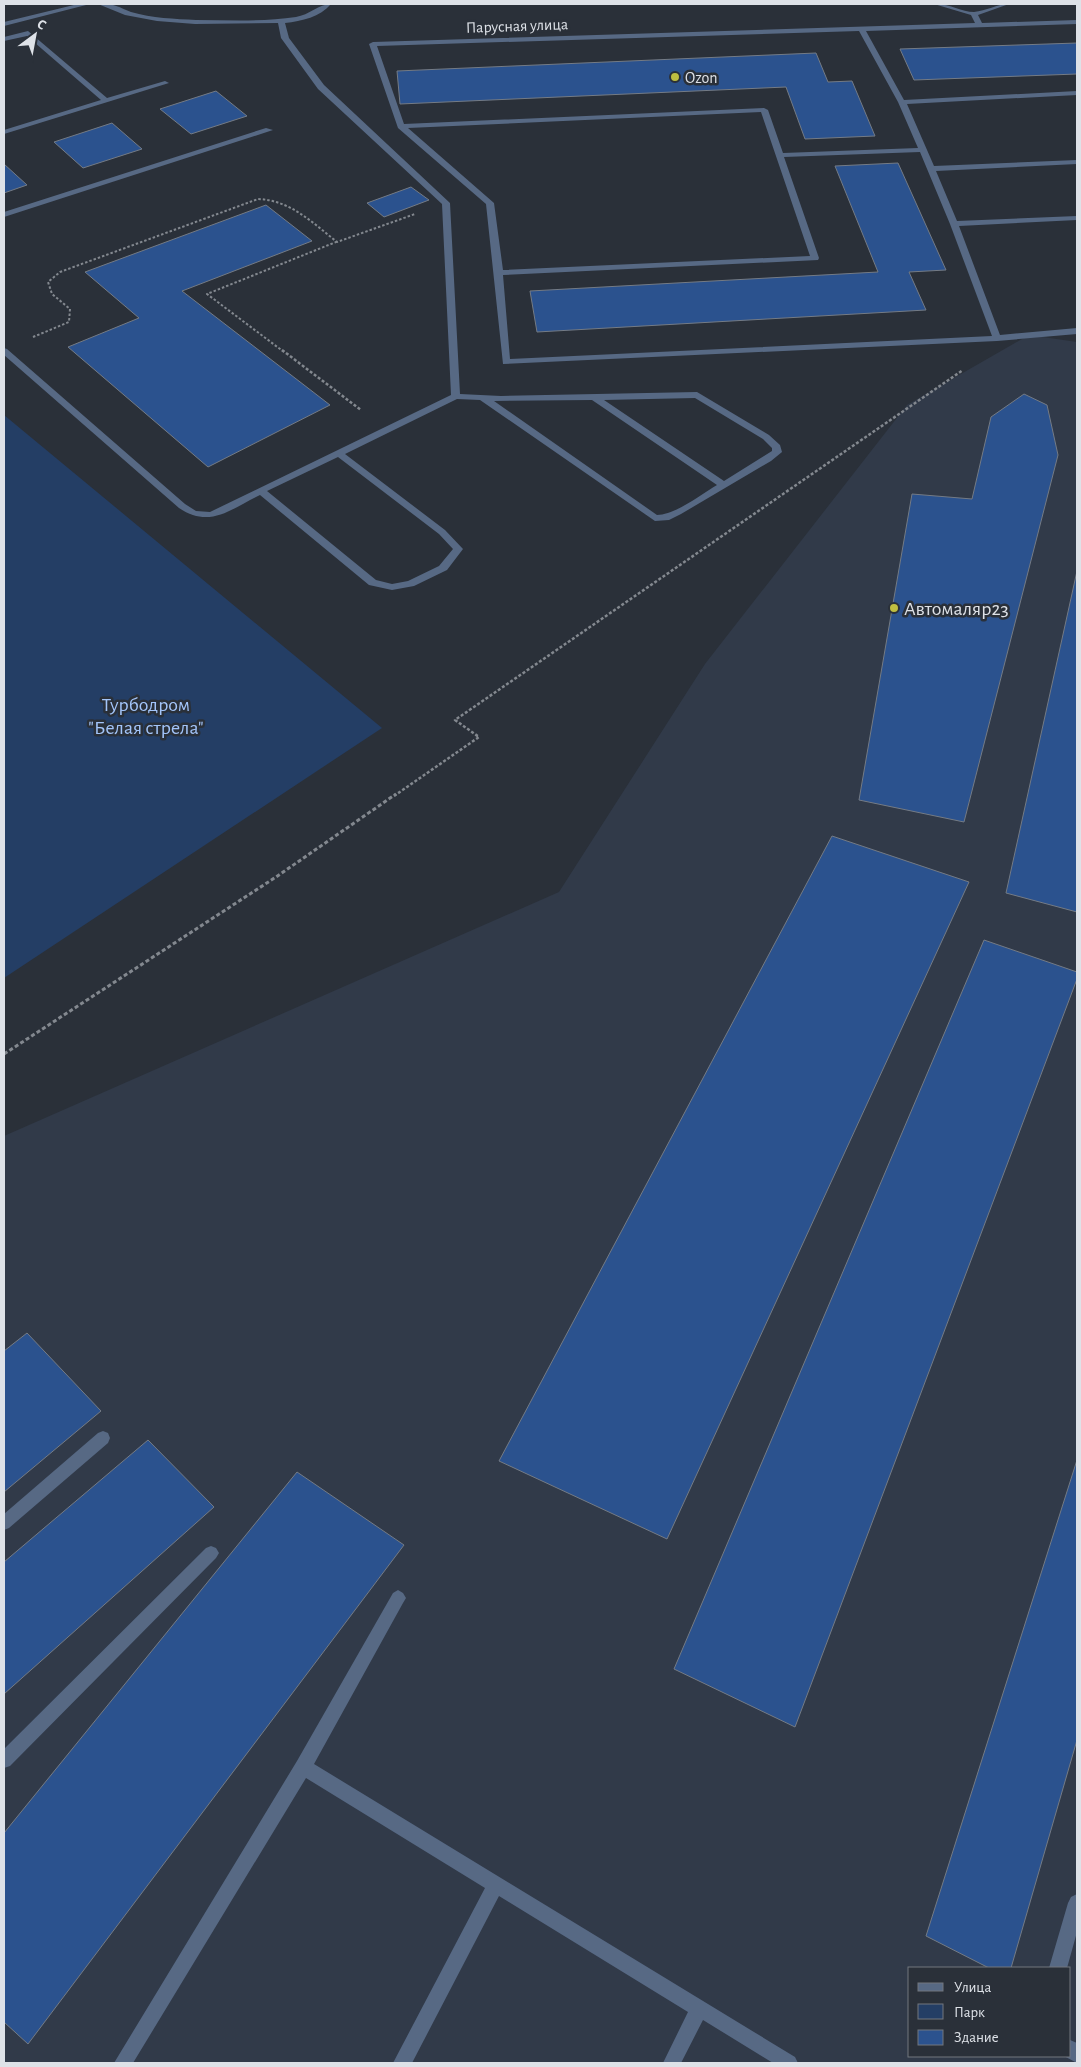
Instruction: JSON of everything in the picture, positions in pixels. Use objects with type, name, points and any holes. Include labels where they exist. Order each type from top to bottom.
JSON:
[{"type":"street","points":[[4,24],[86,4]]},
{"type":"street","points":[[102,4],[111,5],[128,13],[157,19],[195,22],[281,21],[304,18],[318,12],[328,4]]},
{"type":"street","points":[[938,4],[974,14],[1006,4]]},
{"type":"street","points":[[974,14],[980,24]]},
{"type":"street","points":[[281,21],[284,38],[321,87],[446,204],[456,396]]},
{"type":"street","name":"Парусная улица","points":[[400,126],[373,44],[1077,22]]},
{"type":"street","points":[[861,30],[902,102],[954,224],[997,338]]},
{"type":"street","points":[[4,39],[28,33],[106,101]]},
{"type":"street","points":[[4,132],[165,83]]},
{"type":"street","points":[[902,102],[1077,93]]},
{"type":"street","points":[[400,126],[764,110],[815,258],[499,273]]},
{"type":"street","points":[[400,126],[490,203],[499,273],[506,362],[970,340],[1077,331]]},
{"type":"street","points":[[4,215],[269,130]]},
{"type":"street","points":[[780,155],[923,150]]},
{"type":"street","points":[[931,169],[1077,162]]},
{"type":"street","points":[[954,224],[1077,218]]},
{"type":"street","points":[[4,351],[182,506],[194,514],[211,515],[456,396],[483,398],[501,400],[697,395],[766,437],[777,447],[777,452],[678,512],[666,518],[655,518],[483,398]]},
{"type":"street","points":[[594,397],[724,485]]},
{"type":"street","points":[[260,491],[373,583],[392,586],[410,584],[443,568],[458,549],[442,532],[338,454]]},
{"type":"street","points":[[4,1523],[103,1438]]},
{"type":"street","points":[[4,1760],[210,1553]]},
{"type":"street","points":[[123,2063],[304,1767],[398,1598]]},
{"type":"street","points":[[304,1767],[699,2010],[789,2063]]},
{"type":"street","points":[[402,2063],[496,1885]]},
{"type":"street","points":[[1058,1967],[1077,1904]]},
{"type":"street","points":[[672,2063],[699,2010]]},
{"type":"path","points":[[28,339],[69,322],[70,309],[52,294],[48,282],[60,272],[258,199],[268,198],[291,208],[337,242]]},
{"type":"path","points":[[386,430],[208,294],[337,242],[446,204]]},
{"type":"path","points":[[4,1054],[276,877],[479,737],[455,720],[966,368],[972,352],[970,340]]},
{"type":"shaded area","points":[[1029,335],[1077,342],[1077,2063],[4,2063],[4,1136],[559,892],[705,664],[907,405]]},
{"type":"green space","name":"Турбодром \"Белая стрела\"","points":[[4,415],[382,728],[4,978]]},
{"type":"building","points":[[1077,43],[1077,74],[914,80],[900,49]]},
{"type":"building","points":[[816,53],[828,82],[852,81],[875,136],[805,139],[786,87],[400,104],[397,71]]},
{"type":"building","points":[[216,91],[247,116],[191,134],[160,109]]},
{"type":"building","points":[[112,123],[142,149],[83,168],[54,142]]},
{"type":"building","points":[[898,163],[946,270],[909,272],[926,310],[537,332],[530,291],[878,272],[835,166]]},
{"type":"building","points":[[4,164],[27,185],[4,193]]},
{"type":"building","points":[[411,187],[429,200],[384,217],[367,203]]},
{"type":"building","points":[[266,205],[312,241],[182,291],[330,405],[208,467],[68,347],[139,318],[85,272]]},
{"type":"building","points":[[1024,394],[1047,405],[1058,455],[964,822],[859,800],[912,494],[972,499],[991,417]]},
{"type":"building","points":[[1077,571],[1077,912],[1006,893]]},
{"type":"building","points":[[832,836],[969,882],[667,1539],[499,1461]]},
{"type":"building","points":[[984,940],[1077,972],[1077,979],[795,1727],[674,1669]]},
{"type":"building","points":[[27,1333],[101,1411],[4,1492],[4,1351]]},
{"type":"building","points":[[148,1440],[214,1507],[4,1694],[4,1562]]},
{"type":"building","points":[[1077,1460],[1077,1740],[1011,1967],[987,1967],[926,1936]]},
{"type":"building","points":[[297,1472],[404,1545],[28,2044],[4,2022],[4,1833]]},
{"type":"place","name":"Ozon","points":[[675,77]]},
{"type":"place","name":"Автомаляр23","points":[[894,608]]}]
